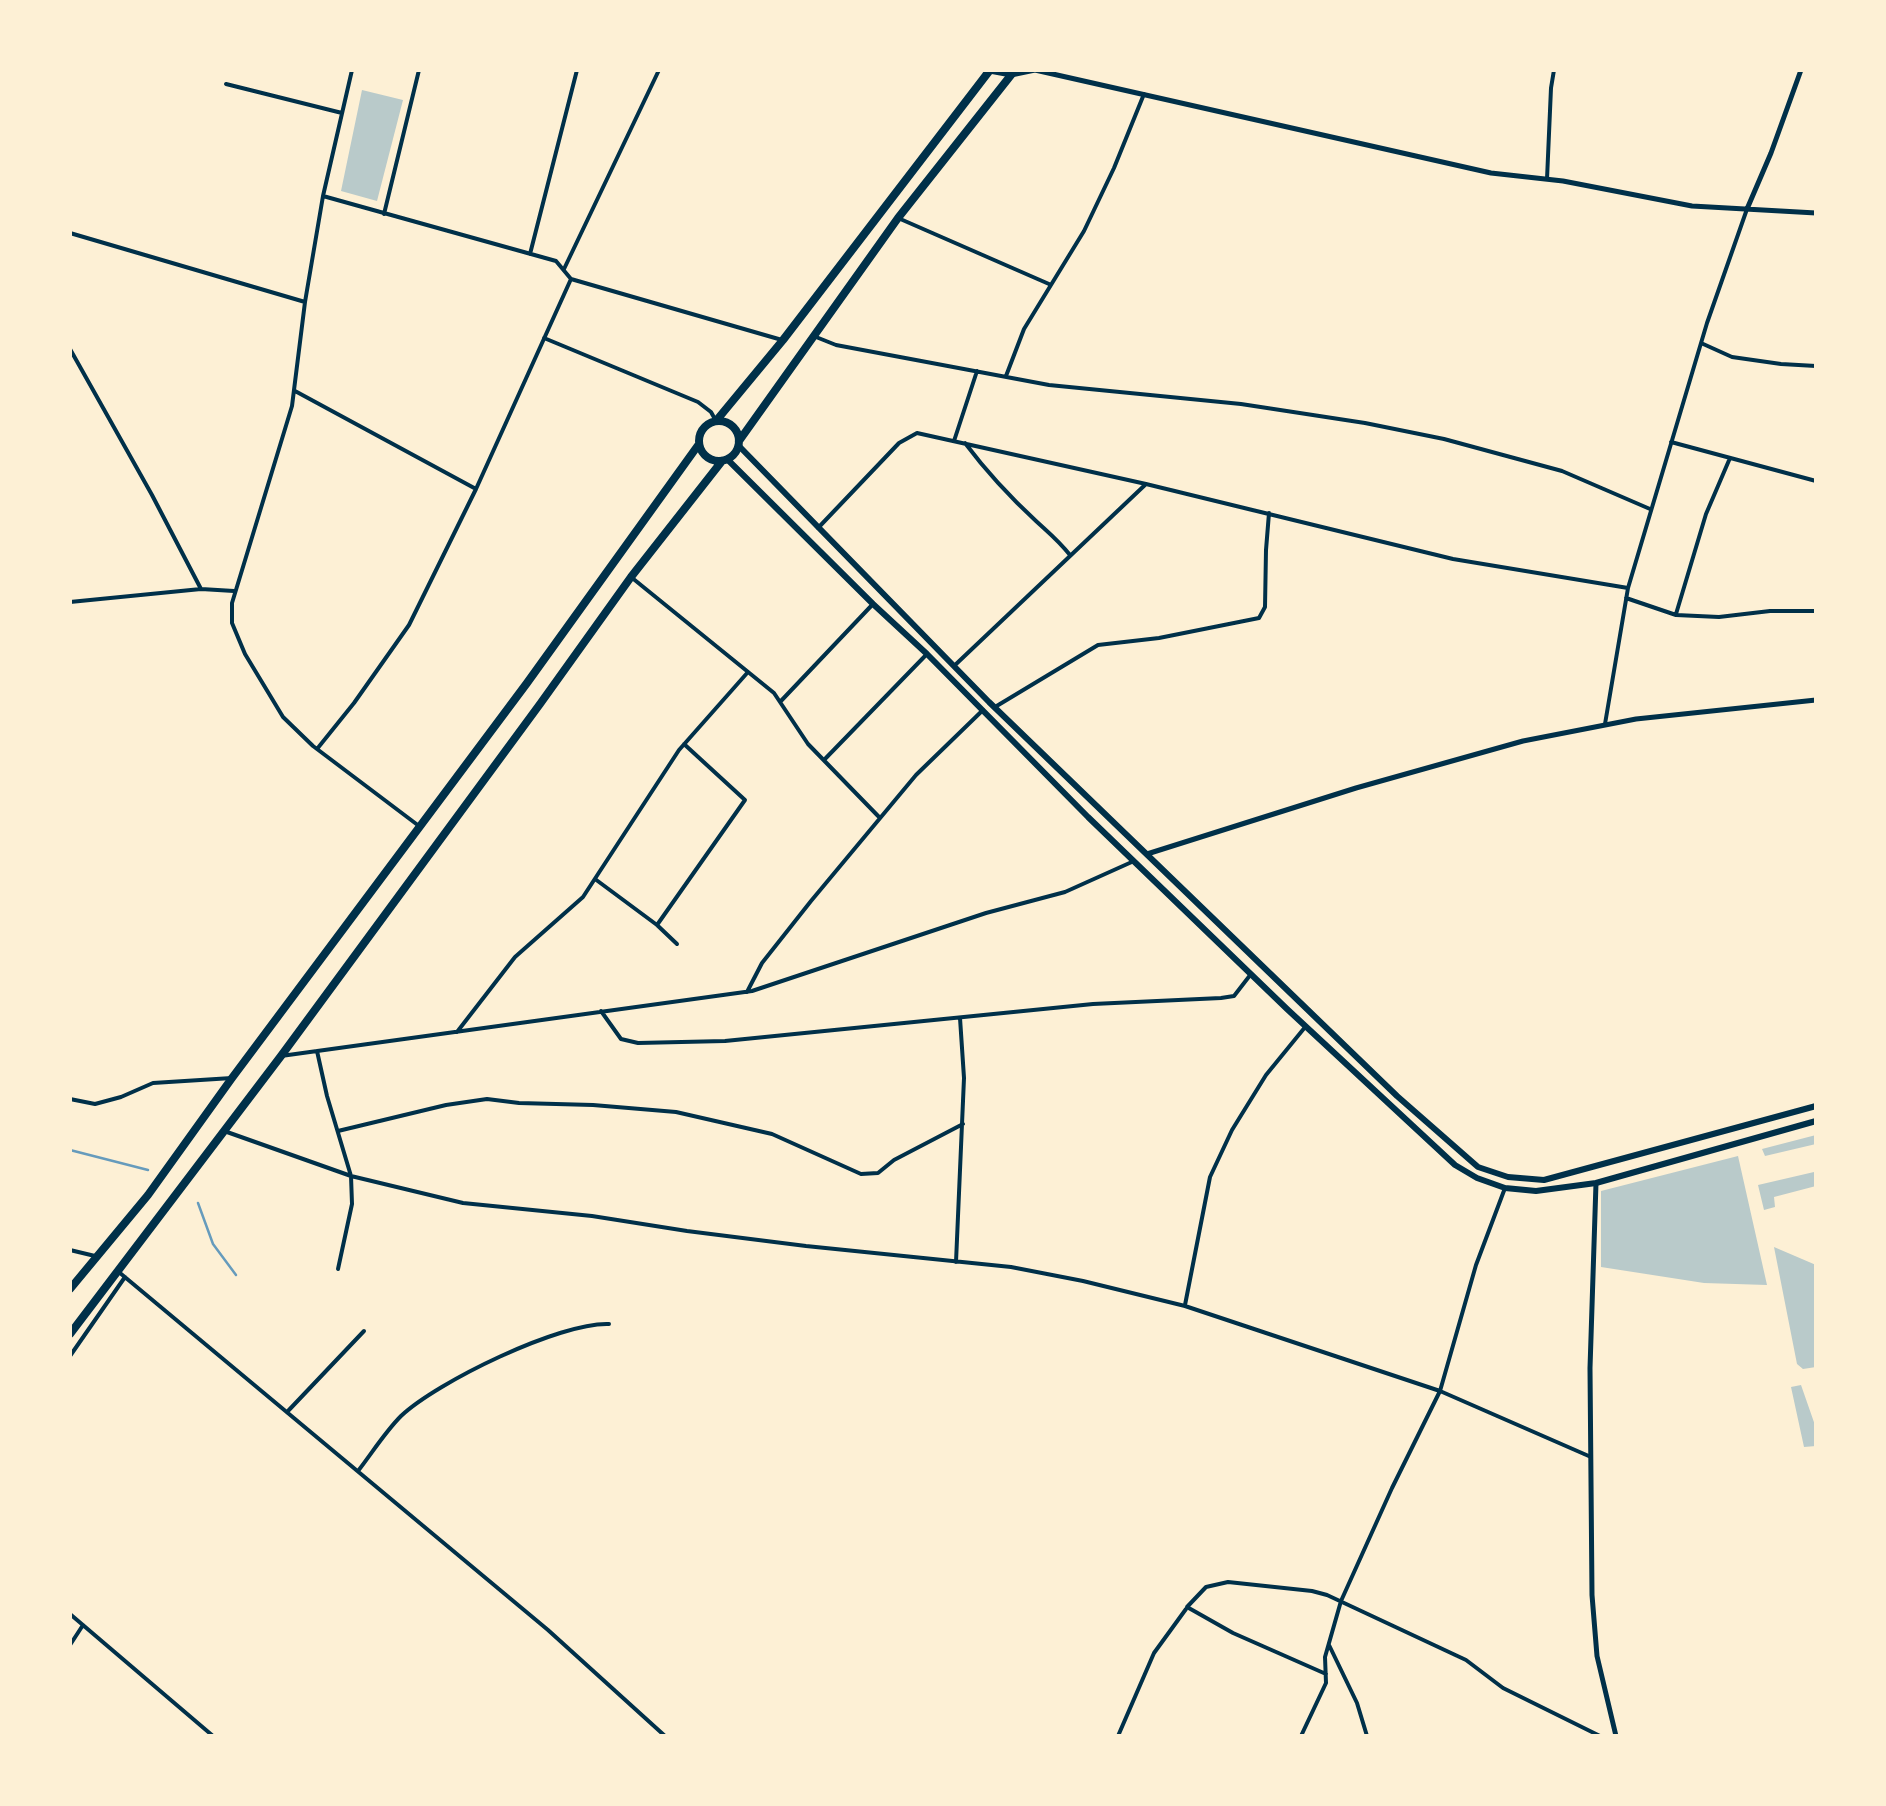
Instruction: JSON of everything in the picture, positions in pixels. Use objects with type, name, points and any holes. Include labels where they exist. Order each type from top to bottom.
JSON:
[{"type":"highway","points":[[716,421],[783,340],[988,70]]},
{"type":"highway","points":[[70,1334],[121,1274],[631,577],[724,460],[734,454],[813,335],[898,218],[1013,73]]},
{"type":"highway","points":[[70,1288],[148,1195],[556,644],[699,444],[702,430],[716,421],[726,422],[736,430],[738,443]]},
{"type":"highway","points":[[699,444],[705,456],[724,460]]},
{"type":"main road","points":[[738,443],[995,707],[1397,1096],[1478,1166],[1493,1173],[1544,1180],[1816,1106]]},
{"type":"main road","points":[[724,460],[1251,974],[1455,1165],[1504,1188],[1536,1191],[1596,1183],[1816,1121]]},
{"type":"street","points":[[352,70],[322,196],[292,406],[232,603],[232,623],[283,717],[317,749],[419,826]]},
{"type":"street","points":[[384,214],[419,70]]},
{"type":"street","points":[[530,254],[577,70]]},
{"type":"street","points":[[564,271],[658,70]]},
{"type":"street","points":[[988,70],[1035,70],[1491,173],[1547,179],[1692,206],[1816,213]]},
{"type":"street","points":[[1547,179],[1554,70]]},
{"type":"street","points":[[1605,725],[1628,588],[1670,442],[1747,209],[1801,70]]},
{"type":"street","points":[[226,84],[342,113]]},
{"type":"street","points":[[1006,377],[1024,329],[1084,231],[1144,94]]},
{"type":"street","points":[[322,196],[556,261],[571,279],[783,340]]},
{"type":"street","points":[[898,218],[1050,284]]},
{"type":"street","points":[[70,233],[306,302]]},
{"type":"street","points":[[317,749],[409,626],[571,279]]},
{"type":"street","points":[[813,335],[836,344],[1048,385],[1241,404],[1444,439],[1562,471],[1650,509]]},
{"type":"street","points":[[544,338],[698,402],[716,421]]},
{"type":"street","points":[[1701,343],[1732,357],[1816,366]]},
{"type":"street","points":[[70,349],[201,589]]},
{"type":"street","points":[[954,441],[977,371]]},
{"type":"street","points":[[294,391],[476,489]]},
{"type":"street","points":[[818,528],[899,443],[917,433],[1453,559],[1628,588]]},
{"type":"street","points":[[1670,442],[1816,480]]},
{"type":"street","points":[[965,444],[1070,555]]},
{"type":"street","points":[[1676,615],[1706,514],[1730,458]]},
{"type":"street","points":[[954,666],[1146,484]]},
{"type":"street","points":[[995,707],[1098,645],[1159,638],[1259,618],[1265,607],[1270,513]]},
{"type":"street","points":[[631,577],[774,693],[808,744],[880,818]]},
{"type":"street","points":[[70,602],[201,589],[236,592]]},
{"type":"street","points":[[1626,598],[1676,615],[1719,618],[1770,611],[1816,611]]},
{"type":"street","points":[[780,702],[874,604]]},
{"type":"street","points":[[824,760],[927,654]]},
{"type":"street","points":[[456,1032],[515,957],[583,897],[684,744],[748,672]]},
{"type":"street","points":[[1147,854],[1374,782],[1523,741],[1636,719],[1816,700]]},
{"type":"street","points":[[747,992],[762,963],[880,818],[983,710]]},
{"type":"street","points":[[657,924],[746,800],[684,744]]},
{"type":"street","points":[[281,1056],[747,992],[986,913],[1065,892],[1134,861]]},
{"type":"street","points":[[595,879],[657,924],[677,944]]},
{"type":"street","points":[[600,1011],[622,1039],[638,1043],[725,1041],[1093,1004],[1221,998],[1234,996],[1251,974]]},
{"type":"street","points":[[956,1262],[964,1078],[960,1018]]},
{"type":"street","points":[[1185,1306],[1210,1178],[1232,1130],[1266,1074],[1306,1026]]},
{"type":"street","points":[[317,1051],[351,1176],[352,1204],[338,1269]]},
{"type":"street","points":[[70,1099],[95,1104],[153,1082],[232,1078]]},
{"type":"street","points":[[338,1131],[486,1099],[593,1105],[676,1112],[772,1134],[860,1174],[878,1173],[894,1160],[963,1124]]},
{"type":"street","points":[[223,1130],[351,1176],[463,1202],[1010,1268],[1185,1306],[1440,1391],[1592,1458]]},
{"type":"street","points":[[1596,1183],[1590,1368],[1594,1634],[1616,1736]]},
{"type":"street","points":[[1301,1736],[1326,1683],[1325,1657],[1341,1602],[1440,1391],[1476,1266],[1504,1188]]},
{"type":"street","points":[[70,1250],[96,1256]]},
{"type":"street","points":[[70,1356],[121,1274],[548,1630],[665,1736]]},
{"type":"street","points":[[358,1471],[401,1416],[442,1387],[482,1364],[570,1329],[609,1324]]},
{"type":"street","points":[[287,1412],[364,1331]]},
{"type":"street","points":[[1118,1736],[1154,1653],[1206,1588],[1228,1582],[1312,1592],[1341,1602],[1466,1660],[1503,1688],[1600,1736]]},
{"type":"street","points":[[1187,1608],[1326,1674]]},
{"type":"street","points":[[70,1614],[213,1736]]},
{"type":"street","points":[[70,1644],[83,1625]]},
{"type":"street","points":[[1329,1645],[1357,1703],[1367,1736]]},
{"type":"shaded area","points":[[362,90],[403,100],[377,201],[341,191]]},
{"type":"shaded area","points":[[1816,1135],[1816,1144],[1765,1156],[1762,1149]]},
{"type":"shaded area","points":[[1738,1156],[1767,1285],[1704,1283],[1601,1267],[1601,1191]]},
{"type":"shaded area","points":[[1814,1172],[1816,1186],[1774,1197],[1775,1207],[1764,1210],[1758,1185]]},
{"type":"shaded area","points":[[1774,1247],[1816,1265],[1816,1367],[1803,1369],[1797,1364]]},
{"type":"shaded area","points":[[1801,1385],[1816,1428],[1816,1446],[1804,1447],[1791,1387]]},
{"type":"waterway","points":[[70,1150],[148,1170]]},
{"type":"waterway","points":[[198,1203],[213,1244],[236,1275]]}]
